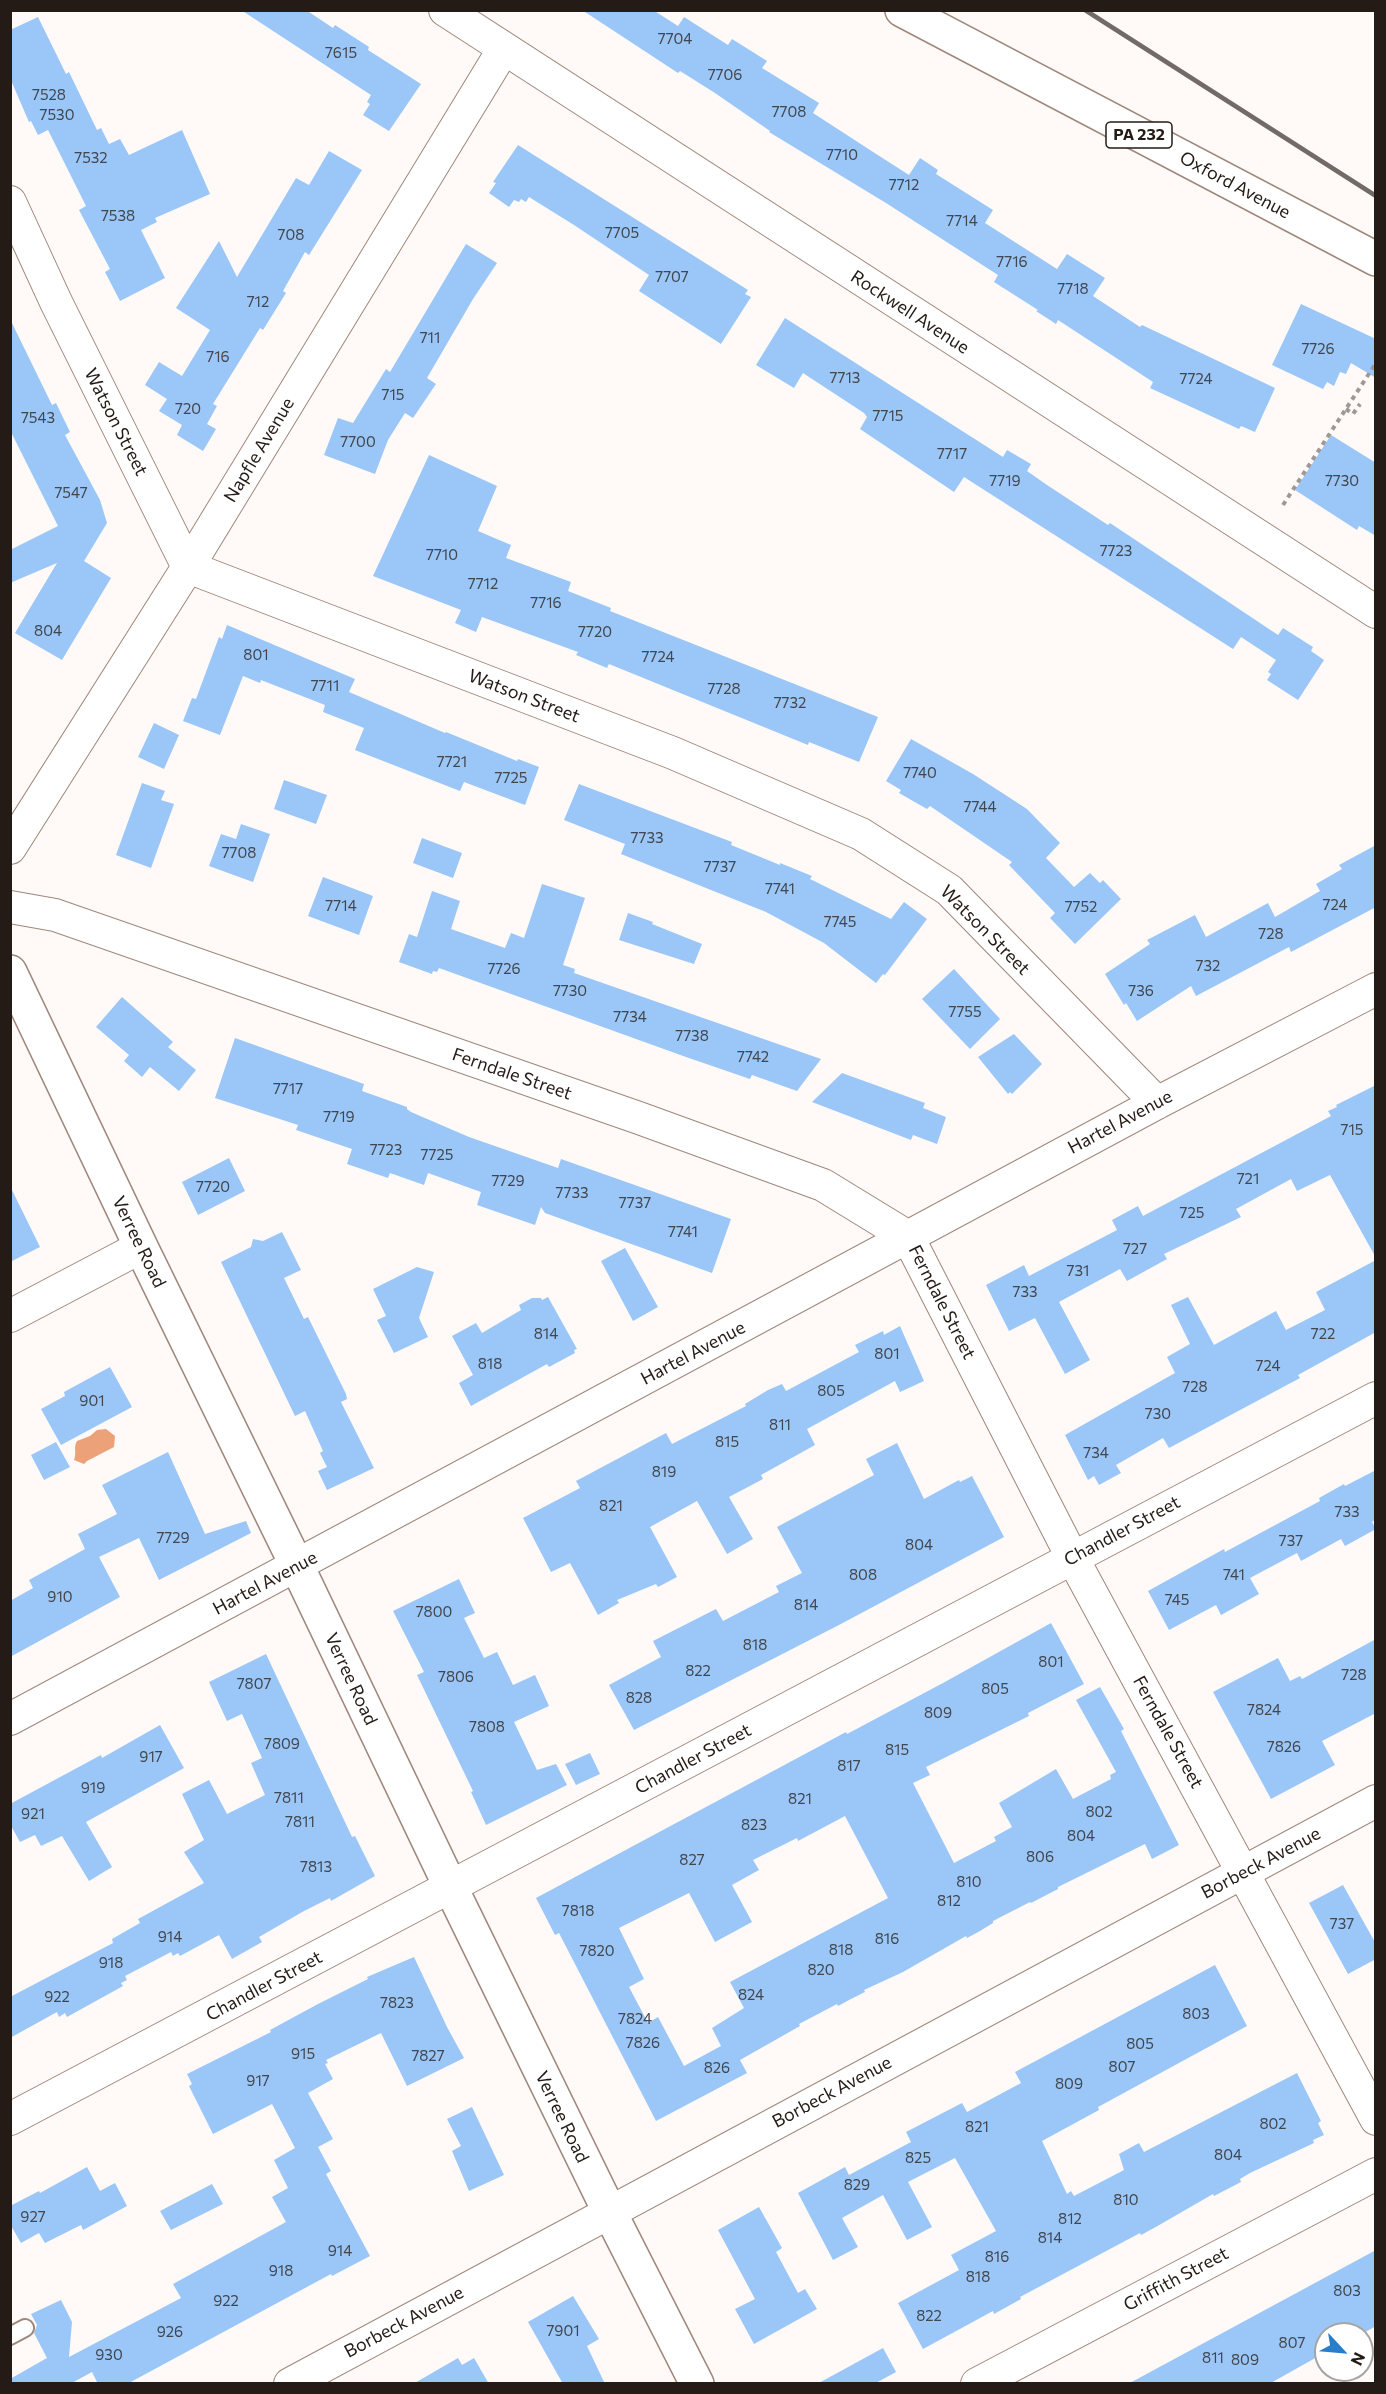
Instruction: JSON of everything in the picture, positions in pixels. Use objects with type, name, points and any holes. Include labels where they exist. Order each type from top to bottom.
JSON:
[{"type":"main road","name":"Oxford Avenue","points":[[903,10],[1376,259]]},
{"type":"main road","name":"Verree Road","points":[[10,972],[450,1888],[697,2384]]},
{"type":"street","name":"Rockwell Avenue","points":[[445,10],[503,50],[1376,612]]},
{"type":"street","name":"Napfle Avenue","points":[[10,848],[188,567],[503,50]]},
{"type":"street","name":"Watson Street","points":[[10,202],[56,302],[188,567],[673,753],[861,834],[949,890],[1157,1102]]},
{"type":"street","name":"Ferndale Street","points":[[10,907],[55,915],[617,1110],[823,1185],[908,1237],[1072,1557],[1376,2119]]},
{"type":"street","name":"Hartel Avenue","points":[[10,1719],[1157,1102],[1376,989]]},
{"type":"street","points":[[10,1316],[141,1247]]},
{"type":"street","name":"Chandler Street","points":[[10,2119],[1376,1398]]},
{"type":"street","name":"Borbeck Avenue","points":[[290,2384],[1376,1801]]},
{"type":"street","name":"Griffith Street","points":[[977,2384],[1376,2174]]},
{"type":"path","points":[[1283,505],[1376,363]]},
{"type":"path","points":[[1346,409],[1353,414],[1360,404]]},
{"type":"shaded area","points":[[106,1429],[115,1436],[114,1447],[84,1464],[74,1460],[77,1441],[90,1436],[97,1430]]},
{"type":"building","points":[[241,10],[306,10],[333,28],[335,25],[369,47],[368,50],[421,84],[389,131],[363,115],[370,104],[367,102],[371,95]]},
{"type":"building","points":[[582,10],[653,10],[678,26],[684,17],[728,45],[732,39],[767,61],[762,68],[819,103],[813,113],[909,175],[920,158],[938,170],[936,174],[993,210],[985,223],[1057,269],[1067,254],[1105,278],[1093,296],[1140,327],[1142,325],[1275,388],[1255,432],[1241,426],[1239,429],[1150,388],[1153,382],[1058,320],[1056,324],[994,282],[998,275],[769,132],[715,93],[680,71],[678,73]]},
{"type":"building","points":[[38,17],[66,74],[69,72],[97,130],[101,128],[109,144],[120,139],[129,155],[182,130],[210,194],[155,218],[157,222],[141,230],[165,278],[120,301],[105,272],[110,269],[79,210],[86,206],[48,130],[38,135],[31,121],[29,122],[10,78],[10,30]]},
{"type":"building","points":[[518,145],[748,290],[745,294],[751,297],[721,344],[639,291],[649,275],[574,225],[529,197],[526,202],[521,199],[519,202],[514,200],[509,207],[489,193],[496,183],[493,182]]},
{"type":"building","points":[[329,151],[362,170],[309,255],[305,252],[283,291],[286,293],[263,330],[260,328],[213,404],[217,406],[207,424],[216,429],[203,451],[177,435],[182,425],[159,411],[167,399],[145,385],[159,362],[182,376],[210,330],[176,308],[219,241],[237,277],[296,178],[309,185]]},
{"type":"building","points":[[466,244],[497,263],[427,378],[436,384],[413,418],[405,413],[388,440],[375,474],[324,455],[338,418],[353,423],[386,369],[390,372]]},
{"type":"building","points":[[1301,304],[1376,339],[1376,378],[1351,363],[1346,374],[1340,372],[1334,386],[1327,382],[1323,389],[1272,365]]},
{"type":"building","points":[[785,318],[1003,457],[1007,450],[1031,464],[1027,471],[1047,485],[1108,525],[1110,523],[1278,635],[1283,628],[1313,647],[1311,651],[1324,660],[1298,700],[1267,680],[1271,674],[1268,672],[1276,660],[1241,637],[1233,649],[964,477],[954,492],[860,429],[867,417],[864,413],[803,373],[794,388],[756,365]]},
{"type":"building","points":[[10,319],[52,405],[56,403],[70,432],[65,435],[100,500],[107,523],[84,561],[111,578],[62,660],[15,633],[57,563],[10,583],[10,550],[58,526],[10,430]]},
{"type":"building","points":[[1331,435],[1376,463],[1376,536],[1359,526],[1357,530],[1295,490]]},
{"type":"building","points":[[429,455],[497,486],[478,531],[511,545],[506,558],[571,582],[568,591],[611,608],[610,611],[878,717],[859,762],[809,742],[808,745],[609,664],[607,668],[576,655],[578,652],[482,617],[476,632],[455,623],[461,610],[373,576]]},
{"type":"building","points":[[227,625],[355,679],[349,692],[445,733],[517,761],[518,759],[539,767],[525,805],[464,782],[460,791],[355,750],[364,728],[323,712],[325,705],[261,680],[260,683],[243,676],[220,735],[183,721],[192,698],[196,699],[219,637],[222,639]]},
{"type":"building","points":[[154,723],[179,735],[164,769],[138,757]]},
{"type":"building","points":[[911,739],[973,774],[1027,809],[1060,843],[1046,858],[1074,887],[1090,873],[1100,883],[1103,880],[1121,899],[1075,944],[1050,918],[1055,913],[1009,865],[1012,862],[930,806],[927,809],[899,793],[901,790],[886,781]]},
{"type":"building","points":[[284,780],[327,795],[316,824],[274,809]]},
{"type":"building","points":[[142,783],[165,791],[161,800],[174,804],[151,868],[116,855]]},
{"type":"building","points":[[579,784],[732,842],[731,845],[812,876],[810,879],[891,919],[904,902],[927,919],[885,975],[883,974],[876,983],[824,943],[766,912],[621,854],[625,844],[564,820]]},
{"type":"building","points":[[241,824],[270,834],[253,882],[209,866],[221,834],[236,839]]},
{"type":"building","points":[[422,838],[462,853],[453,878],[413,863]]},
{"type":"building","points":[[1376,845],[1376,907],[1291,952],[1289,947],[1196,996],[1191,986],[1137,1021],[1105,974],[1150,944],[1147,940],[1195,915],[1206,937],[1268,903],[1275,917],[1320,891],[1316,884],[1342,869],[1339,865]]},
{"type":"building","points":[[323,877],[373,896],[359,935],[308,916]]},
{"type":"building","points":[[542,884],[585,898],[563,965],[575,969],[574,973],[821,1059],[797,1091],[752,1075],[750,1079],[439,968],[432,974],[399,962],[409,934],[417,937],[432,891],[460,901],[451,929],[505,948],[511,933],[524,938]]},
{"type":"building","points":[[628,913],[702,944],[694,964],[619,940]]},
{"type":"building","points":[[954,969],[1000,1019],[970,1049],[922,999]]},
{"type":"building","points":[[122,997],[173,1042],[168,1047],[196,1070],[179,1091],[150,1067],[142,1077],[124,1061],[129,1055],[96,1027]]},
{"type":"building","points":[[1014,1034],[1042,1064],[1012,1094],[1010,1092],[1008,1094],[978,1057]]},
{"type":"building","points":[[235,1038],[364,1084],[362,1091],[407,1107],[411,1112],[469,1137],[558,1168],[561,1159],[731,1219],[712,1273],[545,1213],[541,1207],[535,1225],[477,1205],[481,1192],[428,1173],[424,1185],[390,1173],[388,1178],[347,1164],[352,1149],[296,1130],[298,1125],[215,1098]]},
{"type":"building","points":[[842,1073],[925,1103],[923,1108],[946,1117],[937,1144],[913,1135],[911,1140],[812,1102]]},
{"type":"building","points":[[1376,1085],[1376,1258],[1330,1175],[1297,1191],[1291,1179],[1236,1209],[1241,1217],[1164,1254],[1167,1259],[1127,1281],[1120,1269],[1059,1302],[1090,1360],[1065,1374],[1035,1318],[1009,1331],[986,1285],[1024,1265],[1029,1276],[1117,1230],[1112,1220],[1138,1206],[1143,1216],[1331,1116],[1328,1111],[1337,1107],[1336,1105]]},
{"type":"building","points":[[229,1158],[245,1191],[198,1215],[182,1182]]},
{"type":"building","points":[[10,1186],[40,1247],[10,1262]]},
{"type":"building","points":[[282,1232],[301,1270],[284,1278],[304,1319],[308,1317],[346,1394],[347,1399],[341,1402],[374,1468],[327,1490],[318,1471],[327,1467],[320,1453],[323,1451],[305,1411],[295,1416],[221,1262],[251,1247],[253,1239],[263,1241]]},
{"type":"building","points":[[625,1248],[658,1307],[633,1321],[601,1261]]},
{"type":"building","points":[[1376,1260],[1376,1332],[1298,1375],[1300,1378],[1169,1448],[1163,1438],[1116,1465],[1121,1473],[1099,1485],[1094,1476],[1088,1480],[1065,1435],[1175,1373],[1167,1357],[1190,1344],[1171,1305],[1188,1297],[1214,1345],[1276,1311],[1286,1330],[1325,1310],[1316,1292]]},
{"type":"building","points":[[417,1267],[434,1272],[419,1318],[428,1337],[394,1353],[377,1320],[386,1316],[373,1289]]},
{"type":"building","points":[[548,1297],[577,1349],[574,1350],[575,1353],[549,1367],[547,1364],[471,1406],[459,1383],[473,1375],[452,1336],[476,1323],[482,1333],[521,1310],[519,1305],[532,1298],[542,1300]]},
{"type":"building","points":[[900,1326],[924,1381],[900,1392],[895,1381],[807,1429],[815,1445],[761,1475],[763,1479],[729,1497],[753,1539],[727,1554],[697,1501],[650,1527],[677,1577],[658,1587],[656,1584],[617,1600],[619,1603],[598,1615],[570,1563],[551,1572],[523,1518],[580,1488],[576,1481],[666,1433],[672,1444],[746,1406],[745,1404],[768,1390],[782,1384],[786,1391],[859,1352],[855,1345],[883,1331],[884,1335]]},
{"type":"building","points":[[110,1367],[132,1407],[61,1445],[41,1409],[65,1396],[64,1392]]},
{"type":"building","points":[[56,1442],[70,1467],[44,1480],[31,1455]]},
{"type":"building","points":[[897,1443],[924,1499],[959,1480],[960,1482],[972,1476],[1004,1537],[634,1730],[609,1685],[661,1657],[653,1641],[716,1609],[723,1621],[779,1592],[776,1586],[802,1573],[777,1527],[874,1475],[866,1459]]},
{"type":"building","points":[[168,1452],[205,1534],[246,1521],[251,1533],[159,1580],[139,1538],[99,1557],[120,1597],[10,1657],[10,1601],[33,1588],[29,1580],[85,1549],[78,1534],[117,1514],[102,1485]]},
{"type":"building","points":[[1376,1470],[1376,1519],[1372,1522],[1376,1529],[1345,1546],[1341,1539],[1301,1561],[1297,1553],[1250,1578],[1259,1594],[1221,1615],[1216,1605],[1169,1630],[1148,1591],[1224,1549],[1225,1552],[1320,1501],[1319,1498],[1344,1484],[1345,1486]]},
{"type":"building","points":[[459,1579],[475,1613],[464,1618],[484,1658],[497,1652],[513,1685],[535,1675],[549,1706],[514,1722],[537,1770],[556,1764],[567,1785],[486,1825],[471,1792],[473,1791],[417,1675],[424,1672],[393,1611]]},
{"type":"building","points":[[1051,1623],[1084,1684],[1028,1713],[1029,1716],[926,1767],[930,1775],[913,1783],[954,1863],[996,1841],[994,1837],[1012,1827],[999,1803],[1056,1769],[1073,1799],[1111,1779],[1110,1775],[1116,1772],[1076,1700],[1100,1687],[1124,1729],[1121,1731],[1179,1845],[1152,1859],[1145,1844],[993,1921],[980,1931],[967,1938],[966,1936],[903,1972],[799,2024],[800,2026],[740,2060],[747,2073],[656,2121],[559,1933],[555,1935],[536,1898],[846,1732],[847,1734]],"holes":[[[845,1816],[888,1898],[730,1982],[744,2008],[712,2028],[721,2046],[684,2066],[658,2017],[648,2023],[629,1987],[644,1979],[619,1928],[689,1893],[715,1942],[752,1922],[732,1885],[759,1870],[753,1860],[797,1838],[798,1841]]]},
{"type":"building","points":[[1376,1639],[1376,1713],[1322,1741],[1335,1765],[1271,1799],[1213,1692],[1278,1658],[1290,1681],[1300,1676],[1302,1679]]},
{"type":"building","points":[[266,1654],[352,1837],[355,1836],[375,1876],[331,1901],[330,1898],[304,1911],[259,1937],[262,1942],[232,1959],[219,1935],[180,1956],[178,1953],[173,1956],[171,1952],[125,1976],[127,1980],[121,1983],[123,1986],[67,2017],[65,2013],[59,2017],[57,2012],[10,2038],[10,1997],[113,1943],[112,1939],[140,1923],[138,1919],[204,1883],[184,1852],[204,1840],[182,1794],[209,1780],[227,1814],[265,1795],[251,1763],[262,1758],[242,1714],[227,1721],[209,1682]]},
{"type":"building","points":[[160,1725],[184,1768],[86,1822],[112,1867],[89,1881],[62,1836],[41,1846],[35,1835],[20,1842],[10,1824],[10,1804],[101,1755],[102,1758]]},
{"type":"building","points":[[590,1753],[600,1774],[576,1785],[565,1764]]},
{"type":"building","points":[[1343,1885],[1376,1944],[1376,1959],[1348,1974],[1309,1903]]},
{"type":"building","points":[[414,1957],[464,2058],[407,2086],[381,2033],[326,2060],[328,2063],[325,2064],[333,2079],[308,2093],[333,2139],[318,2147],[331,2171],[326,2174],[370,2256],[332,2276],[331,2274],[127,2384],[98,2384],[92,2372],[70,2384],[10,2384],[10,2379],[47,2358],[34,2333],[37,2325],[31,2314],[61,2300],[72,2322],[69,2357],[181,2298],[173,2284],[286,2222],[272,2197],[288,2188],[274,2160],[295,2148],[272,2104],[213,2134],[189,2086],[192,2084],[187,2074],[271,2032],[270,2030],[368,1979],[367,1977]]},
{"type":"building","points":[[1215,1965],[1247,2026],[1098,2107],[1099,2110],[1042,2141],[1067,2194],[1071,2191],[1074,2196],[1124,2170],[1119,2154],[1139,2143],[1144,2152],[1297,2073],[1321,2121],[1318,2123],[1324,2135],[1313,2140],[1314,2143],[1250,2173],[1240,2179],[1241,2182],[1214,2196],[1213,2194],[1141,2235],[1140,2233],[1020,2297],[1021,2299],[994,2314],[993,2311],[923,2349],[898,2303],[959,2270],[951,2255],[996,2231],[955,2158],[908,2182],[932,2227],[907,2240],[883,2195],[842,2218],[858,2247],[833,2260],[798,2193],[845,2167],[849,2175],[911,2142],[906,2132],[962,2103],[967,2112],[1021,2083],[1015,2072]]},
{"type":"building","points":[[472,2107],[504,2175],[469,2191],[452,2151],[461,2146],[447,2119]]},
{"type":"building","points":[[87,2167],[100,2191],[115,2183],[127,2206],[83,2230],[81,2225],[45,2243],[39,2233],[21,2243],[10,2224],[10,2206],[39,2191],[40,2193]]},
{"type":"building","points":[[212,2184],[223,2204],[171,2230],[160,2211]]},
{"type":"building","points":[[759,2207],[782,2248],[776,2252],[798,2293],[805,2289],[817,2309],[754,2344],[735,2309],[755,2299],[718,2230]]},
{"type":"building","points":[[1376,2250],[1376,2326],[1374,2327],[1374,2322],[1314,2322],[1314,2359],[1269,2384],[1128,2384]]},
{"type":"building","points":[[573,2296],[599,2339],[587,2346],[605,2384],[563,2384],[528,2322]]},
{"type":"building","points":[[883,2348],[896,2372],[874,2384],[817,2384]]},
{"type":"building","points":[[458,2358],[462,2365],[474,2358],[489,2384],[413,2384]]},
{"type":"railway","points":[[1085,10],[1376,196]]}]
